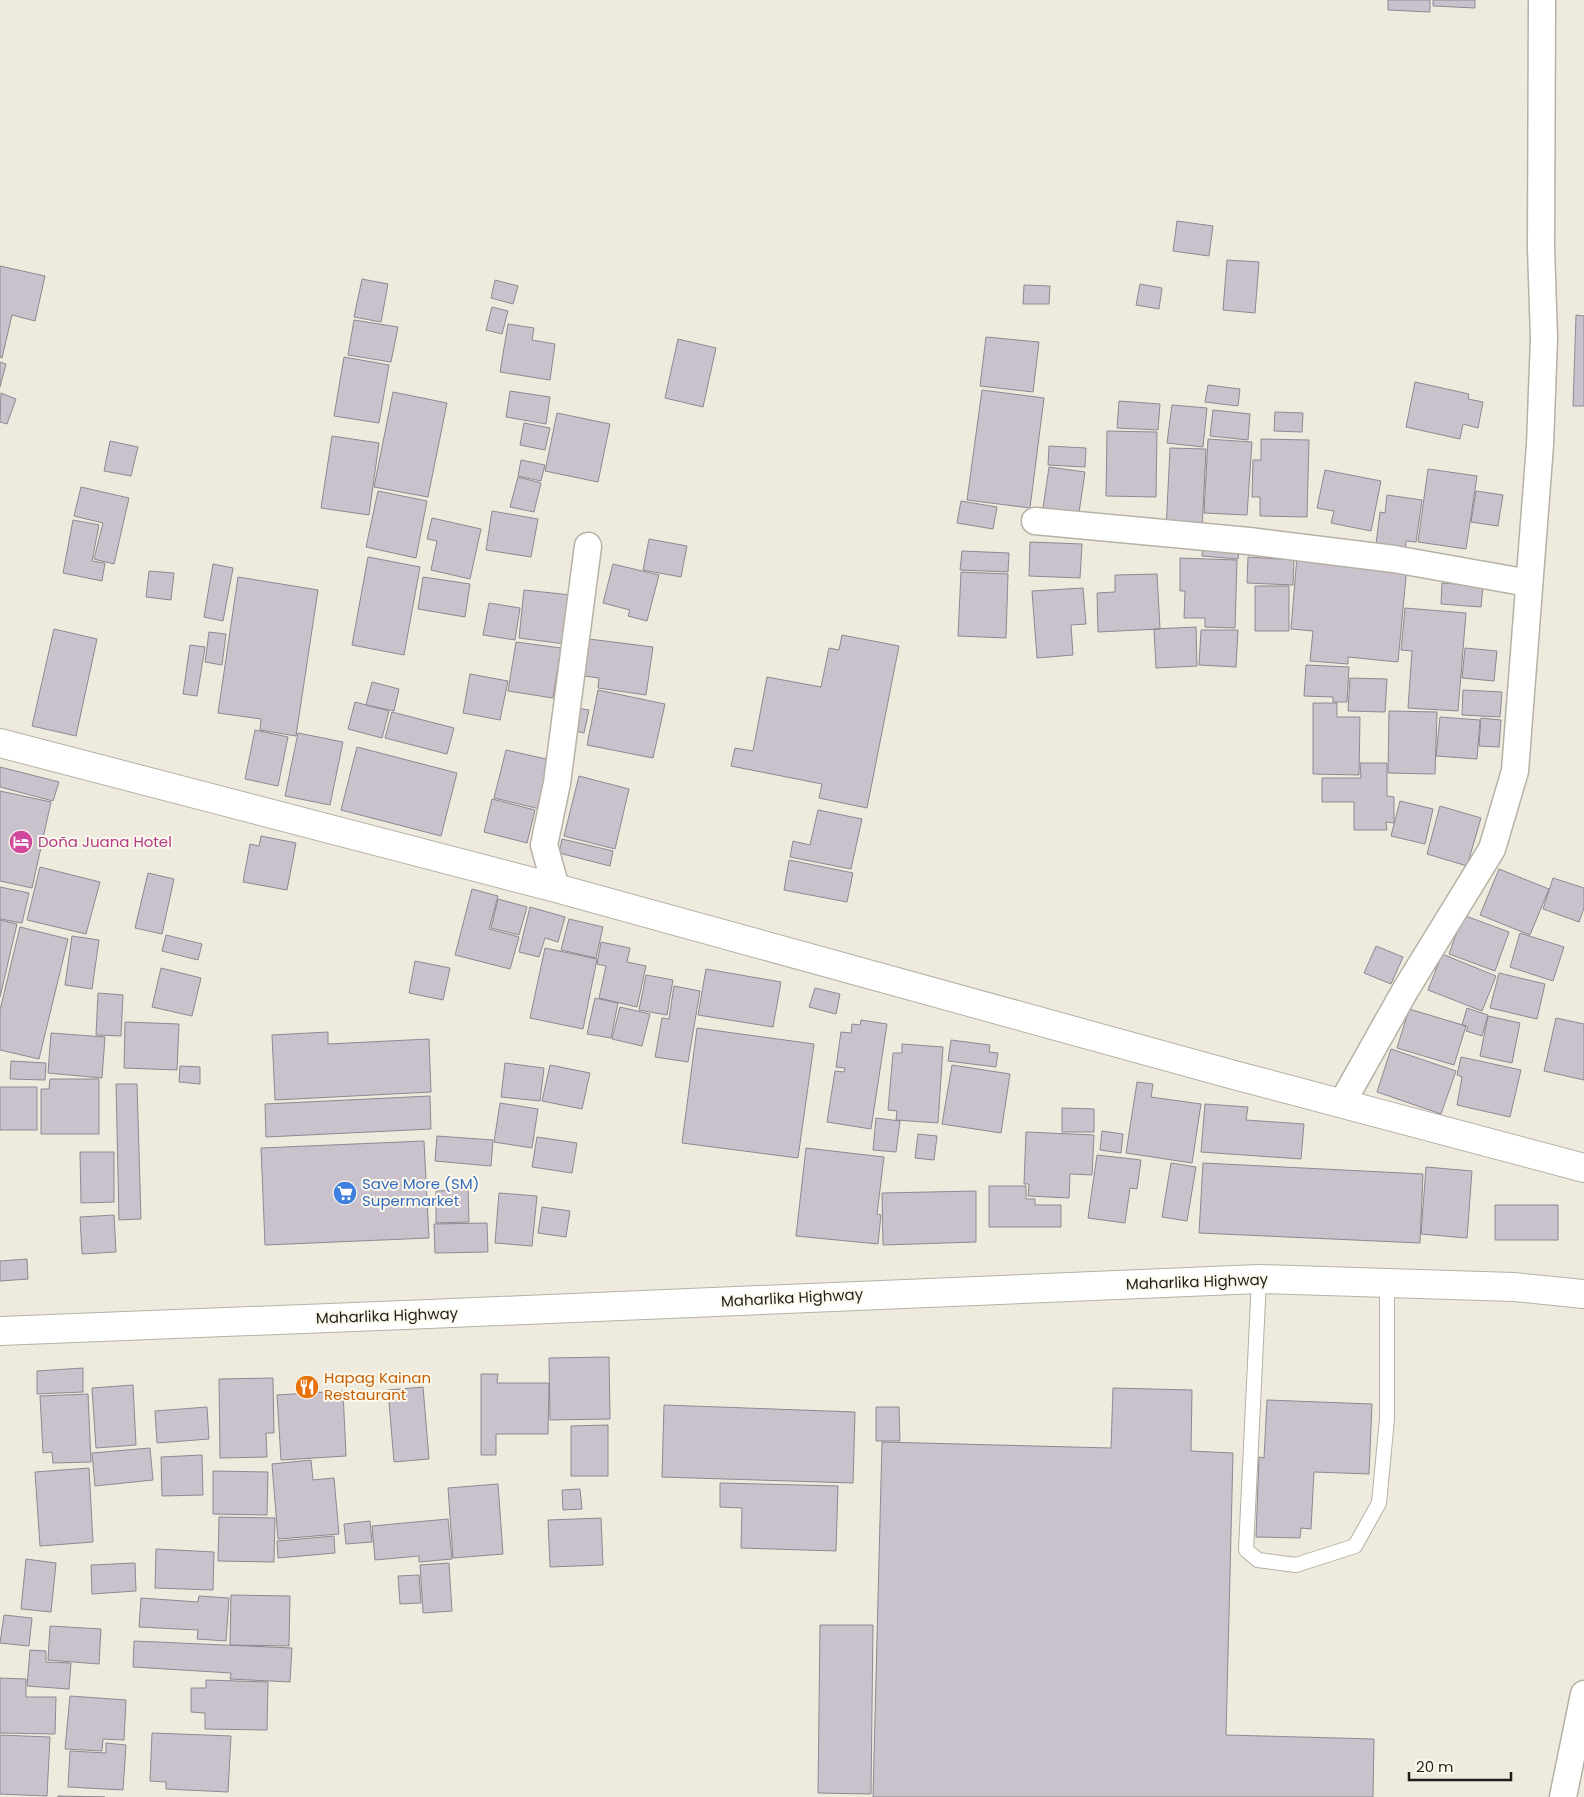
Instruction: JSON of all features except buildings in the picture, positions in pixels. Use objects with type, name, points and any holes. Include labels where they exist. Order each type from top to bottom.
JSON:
[{"type":"street","points":[[1342,1104],[1406,989],[1492,849],[1515,771],[1540,445],[1544,338],[1541,248],[1542,0]]},
{"type":"street","points":[[1036,521],[1249,541],[1385,558],[1529,583]]},
{"type":"street","points":[[556,888],[544,845],[557,783],[588,546]]},
{"type":"street","points":[[0,743],[556,888],[1342,1104],[1584,1168]]},
{"type":"street","name":"Maharlika Highway","points":[[0,1331],[1259,1278],[1514,1287],[1584,1294]]},
{"type":"street","points":[[1563,1797],[1584,1694]]},
{"type":"lane","points":[[1259,1278],[1246,1550],[1258,1560],[1296,1565],[1355,1546],[1379,1503],[1387,1419],[1387,1282]]},
{"type":"place","name":"Doña Juana Hotel","points":[[21,842]]},
{"type":"place","name":"Save More (SM) Supermarket","points":[[345,1193]]},
{"type":"place","name":"Hapag Kainan Restaurant","points":[[307,1387]]}]
